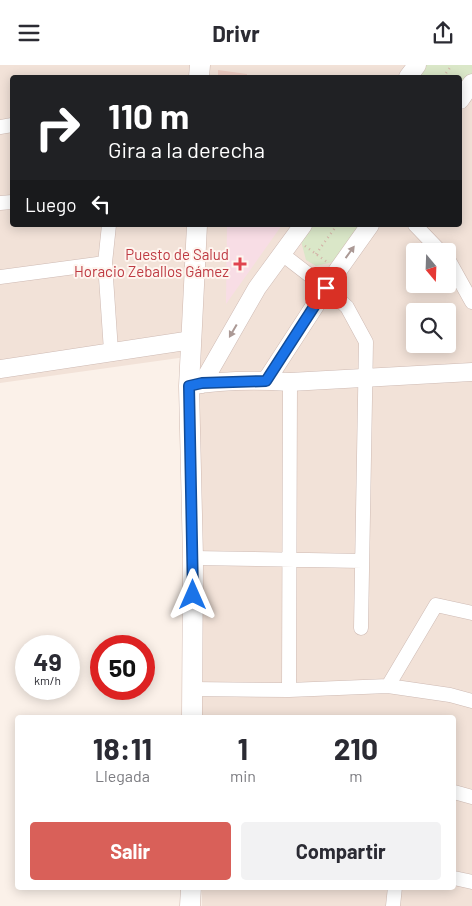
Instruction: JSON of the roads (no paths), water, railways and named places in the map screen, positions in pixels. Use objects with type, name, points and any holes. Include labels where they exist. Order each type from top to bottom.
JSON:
[{"type":"main road","points":[[192,715],[195,385],[192,340],[197,227]]},
{"type":"street","points":[[462,97],[472,83]]},
{"type":"street","points":[[109,227],[105,263],[111,351]]},
{"type":"street","points":[[266,381],[326,288],[369,227]]},
{"type":"street","points":[[417,227],[432,243]]},
{"type":"street","points":[[195,385],[257,289],[299,231]]},
{"type":"street","points":[[282,254],[326,288],[346,307],[366,342],[361,628]]},
{"type":"street","points":[[0,277],[105,263]]},
{"type":"street","points":[[456,273],[472,302]]},
{"type":"street","points":[[0,369],[192,340]]},
{"type":"street","points":[[195,385],[472,372]]},
{"type":"street","points":[[289,690],[290,382]]},
{"type":"street","points":[[193,558],[362,561]]},
{"type":"street","points":[[388,687],[436,605],[472,613]]},
{"type":"street","points":[[192,689],[289,690],[388,687],[450,695],[472,701]]},
{"type":"street","points":[[456,793],[472,797]]},
{"type":"street","points":[[456,878],[472,882]]},
{"type":"street","points":[[393,906],[396,890]]},
{"type":"place","name":"Puesto de Salud Horacio Zeballos Gámez","points":[[240,264]]}]
